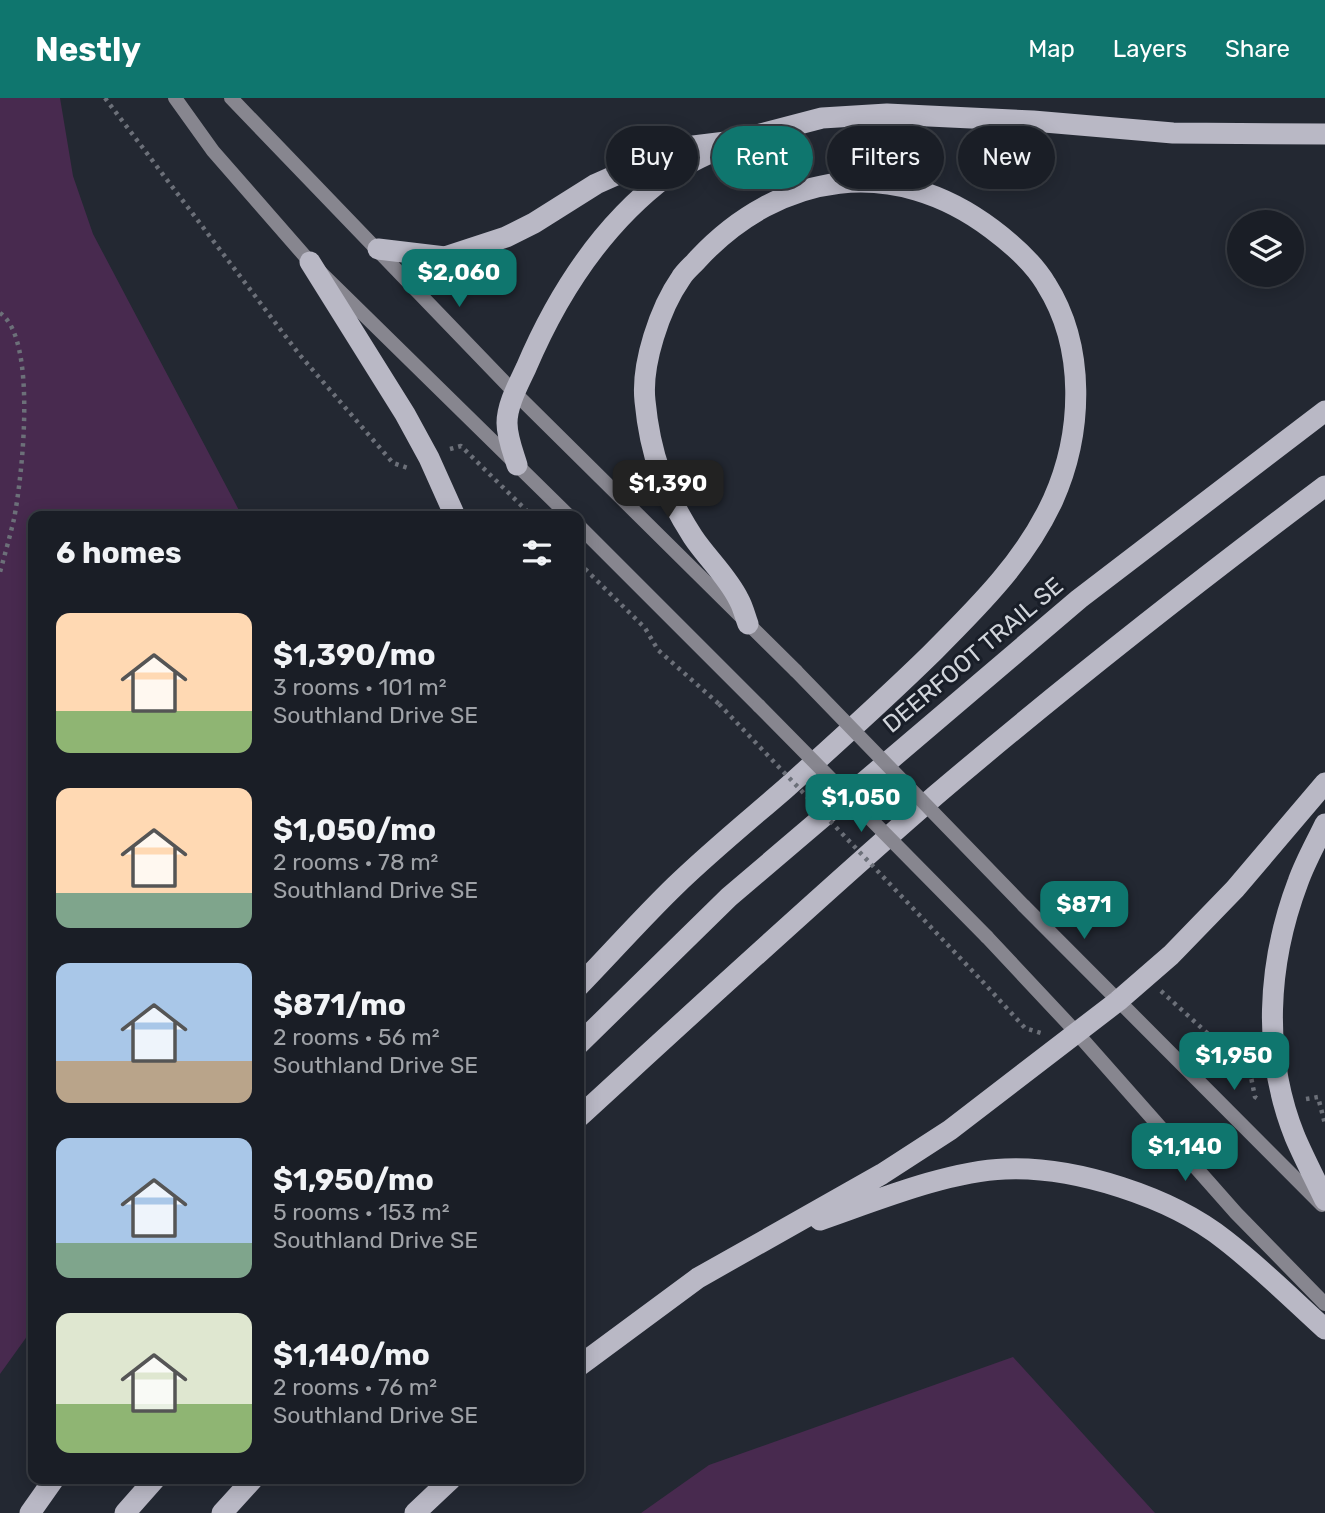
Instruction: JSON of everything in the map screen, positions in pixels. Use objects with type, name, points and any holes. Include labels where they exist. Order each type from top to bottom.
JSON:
[{"type":"highway","points":[[791,126],[822,118],[887,114],[1033,121],[1173,133],[1325,134]]},
{"type":"highway","points":[[378,249],[445,257],[506,237],[534,223],[596,184],[677,148],[712,144]]},
{"type":"highway","points":[[517,465],[507,422],[515,393],[562,293],[593,250],[643,196],[669,175],[712,153]]},
{"type":"highway","points":[[584,981],[675,886],[877,706],[987,598],[1032,541],[1054,498],[1068,457],[1074,420],[1076,375],[1065,324],[1046,282],[1013,245],[971,213],[916,188],[863,180],[807,189],[759,209],[713,243],[681,278],[662,316],[648,355],[644,394],[652,450],[667,491],[693,537],[739,598],[748,624]]},
{"type":"highway","points":[[310,262],[405,414],[453,511]]},
{"type":"highway","name":"DEERFOOT TRAIL SE","points":[[584,1039],[729,897],[1079,598],[1325,411]]},
{"type":"highway","points":[[584,1112],[754,956],[937,794],[1203,577],[1325,486]]},
{"type":"highway","points":[[584,1362],[698,1278],[882,1174],[950,1130],[1118,1001],[1171,955],[1235,890],[1325,783]]},
{"type":"highway","points":[[1325,824],[1298,881],[1278,947],[1272,993],[1272,1037],[1294,1135],[1325,1200]]},
{"type":"highway","points":[[775,1234],[944,1179],[1005,1169],[1063,1174],[1100,1181],[1165,1203],[1224,1239],[1325,1329]]},
{"type":"highway","points":[[30,1513],[50,1484]]},
{"type":"highway","points":[[125,1513],[151,1484]]},
{"type":"highway","points":[[222,1513],[248,1484]]},
{"type":"highway","points":[[415,1513],[446,1484]]},
{"type":"main road","points":[[175,98],[213,151],[310,262],[564,511]]},
{"type":"main road","points":[[231,98],[515,393],[796,671],[1024,906],[1325,1207]]},
{"type":"main road","points":[[584,531],[987,937],[1076,1032],[1236,1213],[1325,1304]]},
{"type":"path","points":[[104,98],[299,354],[393,463],[410,469]]},
{"type":"path","points":[[0,313],[5,316],[17,341],[23,370],[25,413],[14,517],[0,572]]},
{"type":"path","points":[[445,450],[461,446],[527,511]]},
{"type":"path","points":[[584,568],[645,628],[658,650],[719,704],[1025,1027],[1043,1033]]},
{"type":"path","points":[[1162,991],[1250,1072],[1255,1097],[1261,1101]]},
{"type":"path","points":[[1300,1100],[1318,1097],[1325,1124]]},
{"type":"shaded area","points":[[0,98],[60,98],[73,176],[93,234],[239,511],[28,511],[28,1335],[0,1374]]},
{"type":"shaded area","points":[[1013,1357],[1155,1513],[641,1513],[709,1465]]}]
